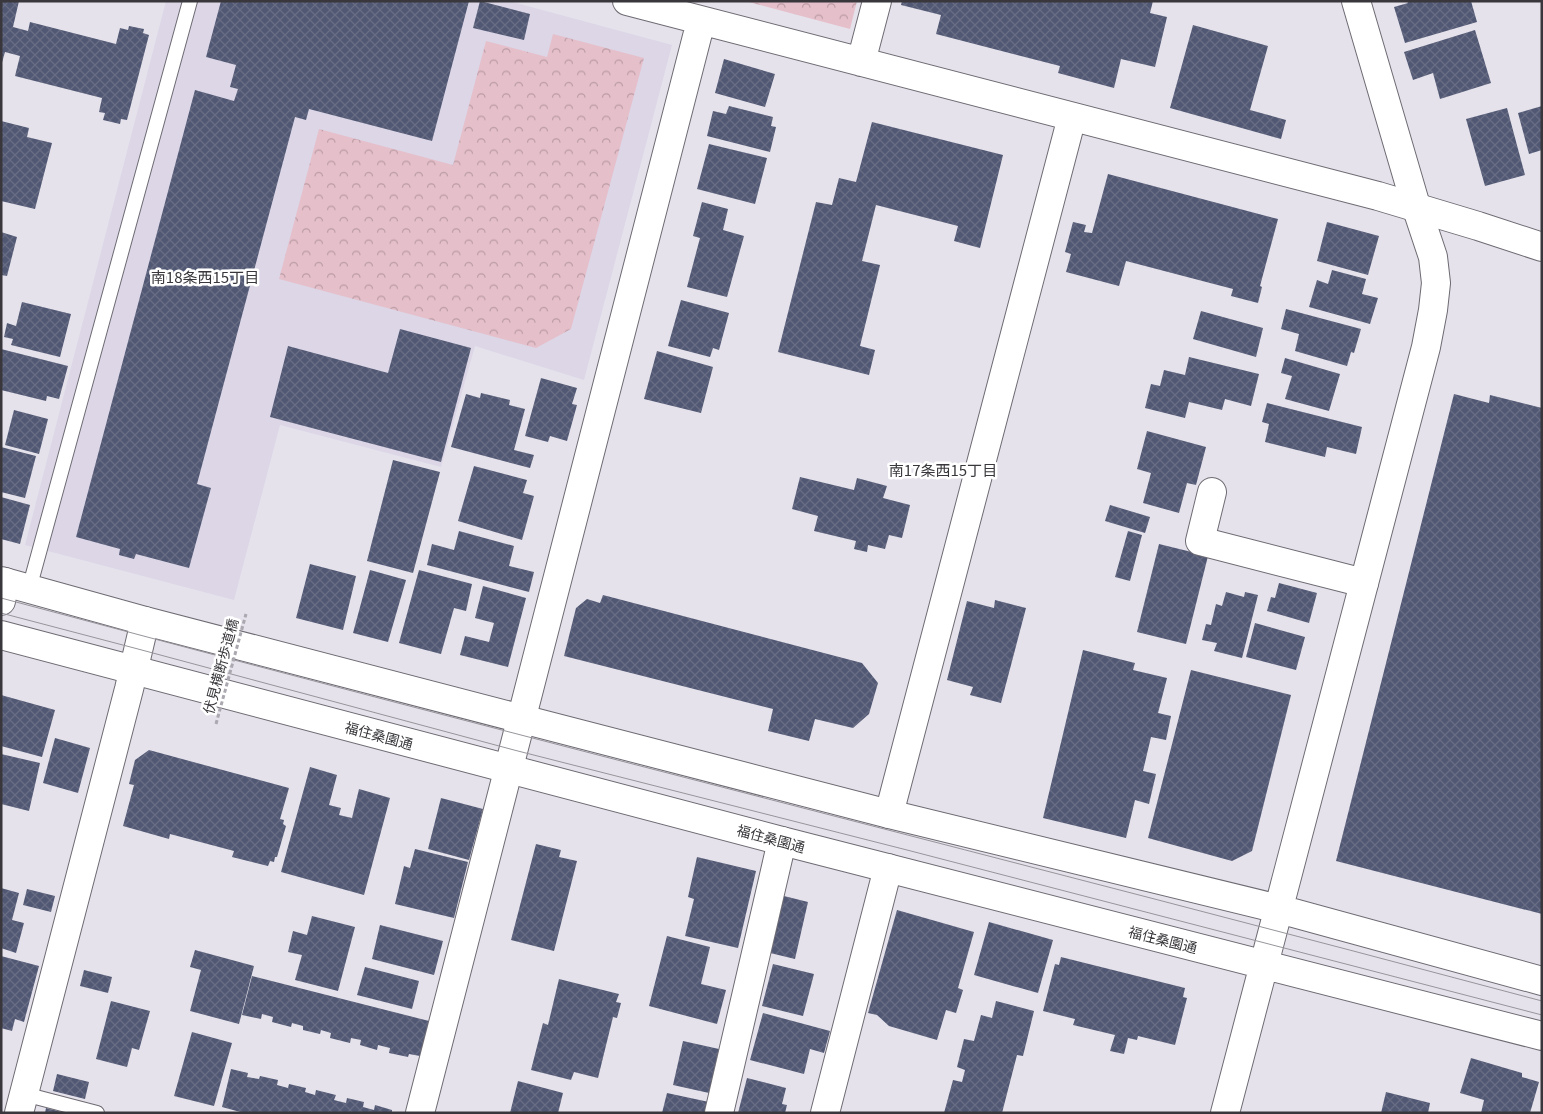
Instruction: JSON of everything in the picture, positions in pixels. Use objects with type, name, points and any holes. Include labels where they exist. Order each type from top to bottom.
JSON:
[{"type":"street","points":[[627,1],[676,8],[701,21],[1416,206],[1542,247]]},
{"type":"street","points":[[861,62],[877,1]]},
{"type":"street","points":[[1225,1113],[1426,347],[1433,310],[1436,283],[1433,257],[1416,206],[1356,1]]},
{"type":"street","points":[[420,1113],[701,21]]},
{"type":"street","points":[[889,814],[1072,117]]},
{"type":"street","points":[[1212,492],[1200,541],[1364,583]]},
{"type":"street","points":[[9,588],[145,621],[889,814],[1278,909],[1542,981]]},
{"type":"street","points":[[21,1104],[145,621]]},
{"type":"street","name":"福住桑園通","points":[[1,635],[888,868],[1542,1036]]},
{"type":"street","points":[[719,1113],[782,840]]},
{"type":"street","points":[[824,1113],[888,868]]},
{"type":"lane","points":[[9,588],[190,1]]},
{"type":"lane","points":[[21,1104],[96,1113]]},
{"type":"path","name":"伏見横断歩道橋","points":[[216,724],[246,614]]},
{"type":"shaded area","points":[[166,1],[509,1],[672,45],[584,380],[475,346],[441,467],[280,425],[234,600],[25,545]]},
{"type":"green space","points":[[745,1],[857,1],[850,29]]},
{"type":"green space","points":[[553,34],[644,58],[571,329],[536,348],[279,279],[319,129],[453,165],[486,41],[547,57]]},
{"type":"building","points":[[1,1],[19,1],[13,27],[28,31],[30,22],[116,44],[120,28],[128,30],[129,26],[144,29],[143,33],[149,35],[127,120],[121,119],[120,124],[103,120],[105,113],[99,112],[102,98],[15,76],[20,56],[5,52],[1,66]]},
{"type":"building","points":[[221,1],[469,1],[432,141],[309,109],[306,120],[295,117],[197,484],[211,488],[189,568],[136,554],[134,559],[119,555],[120,549],[76,537],[195,90],[234,101],[238,89],[230,87],[236,65],[206,57]]},
{"type":"building","points":[[480,1],[530,14],[524,40],[473,28]]},
{"type":"building","points":[[902,1],[1153,1],[1150,13],[1167,17],[1155,67],[1121,59],[1114,88],[1058,73],[1060,66],[936,34],[941,15],[901,5]]},
{"type":"building","points":[[1407,1],[1471,1],[1477,22],[1405,43],[1394,7],[1408,3]]},
{"type":"building","points":[[1193,25],[1268,46],[1250,110],[1286,120],[1281,139],[1170,108]]},
{"type":"building","points":[[1475,30],[1491,83],[1440,99],[1433,73],[1413,80],[1404,52]]},
{"type":"building","points":[[724,59],[775,74],[765,107],[715,93]]},
{"type":"building","points":[[729,106],[773,117],[771,126],[776,127],[770,152],[707,136],[713,111],[726,114]]},
{"type":"building","points":[[1542,106],[1542,150],[1529,154],[1518,113]]},
{"type":"building","points":[[1507,108],[1525,175],[1485,186],[1466,119]]},
{"type":"building","points":[[1,121],[29,128],[27,137],[52,143],[35,209],[1,201]]},
{"type":"building","points":[[872,122],[1003,155],[980,248],[954,241],[958,226],[876,205],[862,261],[880,265],[860,346],[875,350],[869,375],[778,352],[816,202],[832,205],[839,178],[856,182]]},
{"type":"building","points":[[709,144],[767,158],[755,204],[697,189]]},
{"type":"building","points":[[1108,174],[1278,219],[1260,286],[1262,287],[1258,303],[1231,296],[1233,289],[1126,261],[1119,286],[1066,272],[1071,254],[1065,252],[1073,222],[1086,225],[1084,232],[1092,233]]},
{"type":"building","points":[[702,202],[728,209],[723,230],[744,236],[727,297],[687,287],[700,238],[693,236]]},
{"type":"building","points":[[1327,222],[1379,236],[1368,275],[1317,261]]},
{"type":"building","points":[[1,232],[17,237],[7,276],[1,275]]},
{"type":"building","points":[[1332,270],[1366,279],[1362,294],[1378,298],[1370,324],[1309,307],[1317,280],[1328,284]]},
{"type":"building","points":[[681,300],[729,313],[719,350],[713,348],[710,357],[668,346]]},
{"type":"building","points":[[22,302],[71,314],[60,357],[11,345],[13,339],[4,337],[7,323],[16,326]]},
{"type":"building","points":[[1286,309],[1361,329],[1354,353],[1351,352],[1347,366],[1295,351],[1299,334],[1281,329]]},
{"type":"building","points":[[1201,311],[1263,328],[1256,357],[1193,339]]},
{"type":"building","points":[[400,329],[471,348],[441,462],[270,417],[288,346],[388,373]]},
{"type":"building","points":[[1,349],[68,366],[59,399],[47,396],[46,401],[1,390]]},
{"type":"building","points":[[657,351],[713,367],[701,413],[644,399]]},
{"type":"building","points":[[1189,357],[1259,374],[1251,406],[1225,399],[1222,410],[1189,402],[1185,418],[1145,408],[1151,384],[1160,386],[1164,370],[1185,375]]},
{"type":"building","points":[[1285,358],[1340,374],[1329,411],[1285,399],[1292,376],[1281,373]]},
{"type":"building","points":[[541,378],[577,388],[572,404],[577,405],[567,441],[550,436],[548,442],[525,436]]},
{"type":"building","points":[[481,393],[510,400],[509,405],[525,409],[514,450],[534,455],[530,468],[451,447],[466,394],[480,398]]},
{"type":"building","points":[[1454,394],[1489,403],[1490,395],[1542,408],[1542,914],[1336,861]]},
{"type":"building","points":[[1267,403],[1362,427],[1356,454],[1327,447],[1325,457],[1265,442],[1269,424],[1262,422]]},
{"type":"building","points":[[14,410],[48,419],[39,454],[5,445]]},
{"type":"building","points":[[1147,431],[1206,447],[1196,485],[1187,483],[1179,513],[1143,503],[1151,473],[1137,469]]},
{"type":"building","points":[[1,447],[36,456],[25,498],[1,492]]},
{"type":"building","points":[[393,460],[440,472],[413,573],[367,561]]},
{"type":"building","points":[[474,466],[527,480],[523,493],[534,496],[522,540],[458,521]]},
{"type":"building","points":[[800,477],[854,490],[857,478],[887,486],[883,498],[910,505],[902,538],[889,535],[885,549],[868,545],[867,552],[854,549],[856,541],[814,531],[818,516],[792,509]]},
{"type":"building","points":[[1,497],[30,505],[20,544],[1,539]]},
{"type":"building","points":[[1110,505],[1150,517],[1145,533],[1105,521]]},
{"type":"building","points":[[459,531],[514,546],[509,566],[534,572],[529,592],[427,565],[432,544],[454,550]]},
{"type":"building","points":[[1128,531],[1142,535],[1130,581],[1115,577]]},
{"type":"building","points":[[1159,544],[1208,556],[1186,644],[1137,632]]},
{"type":"building","points":[[310,564],[356,576],[343,630],[296,618]]},
{"type":"building","points":[[370,570],[406,580],[388,642],[353,633]]},
{"type":"building","points":[[419,570],[472,584],[466,611],[454,608],[441,654],[399,643]]},
{"type":"building","points":[[1279,583],[1317,593],[1309,623],[1267,611],[1271,597],[1275,598]]},
{"type":"building","points":[[483,586],[526,598],[508,667],[460,655],[465,636],[489,642],[494,623],[475,618]]},
{"type":"building","points":[[1226,592],[1244,597],[1245,592],[1258,595],[1242,658],[1214,651],[1217,643],[1202,640],[1206,624],[1211,625],[1216,604],[1222,606]]},
{"type":"building","points":[[603,595],[862,663],[878,683],[869,714],[853,728],[815,719],[809,741],[768,731],[773,709],[564,656],[576,608],[587,599],[600,603]]},
{"type":"building","points":[[995,600],[1026,608],[1001,703],[970,695],[973,687],[947,680],[967,601],[994,608]]},
{"type":"building","points":[[1255,623],[1305,637],[1296,670],[1246,657]]},
{"type":"building","points":[[1083,650],[1135,663],[1133,670],[1167,678],[1158,713],[1171,716],[1166,740],[1151,737],[1143,771],[1156,774],[1149,804],[1135,800],[1126,838],[1043,818]]},
{"type":"building","points":[[1191,670],[1291,695],[1252,851],[1232,861],[1148,838]]},
{"type":"building","points":[[1,695],[55,710],[42,757],[1,746]]},
{"type":"building","points":[[55,738],[90,748],[78,793],[43,783]]},
{"type":"building","points":[[149,750],[289,788],[280,819],[284,820],[283,824],[286,826],[274,862],[270,861],[268,866],[232,857],[234,851],[170,834],[169,839],[123,826],[134,785],[129,784],[135,760]]},
{"type":"building","points":[[1,754],[40,763],[29,811],[1,804]]},
{"type":"building","points":[[310,767],[337,775],[329,805],[341,808],[339,815],[352,818],[359,789],[390,798],[364,895],[281,872]]},
{"type":"building","points":[[441,798],[483,809],[469,860],[428,849]]},
{"type":"building","points":[[536,844],[561,850],[559,857],[577,861],[554,951],[511,940]]},
{"type":"building","points":[[415,849],[468,862],[454,918],[395,904],[404,866],[410,868]]},
{"type":"building","points":[[697,857],[756,871],[738,948],[685,936],[694,899],[688,897]]},
{"type":"building","points":[[1,888],[19,893],[12,920],[24,923],[16,953],[1,948]]},
{"type":"building","points":[[27,889],[55,896],[51,912],[23,905]]},
{"type":"building","points":[[780,895],[808,902],[795,959],[766,952]]},
{"type":"building","points":[[897,910],[974,932],[958,988],[963,990],[956,1013],[946,1010],[937,1040],[889,1026],[877,1015],[868,1013]]},
{"type":"building","points":[[312,916],[355,927],[338,991],[295,980],[302,955],[288,952],[293,931],[307,935]]},
{"type":"building","points":[[989,922],[1053,940],[1038,993],[974,975]]},
{"type":"building","points":[[380,925],[443,941],[434,975],[372,959]]},
{"type":"building","points":[[667,936],[710,947],[701,984],[726,990],[717,1024],[649,1006]]},
{"type":"building","points":[[195,950],[254,966],[239,1024],[190,1011],[201,970],[190,967]]},
{"type":"building","points":[[1,956],[39,966],[24,1022],[15,1019],[12,1031],[1,1028]]},
{"type":"building","points":[[1061,957],[1185,988],[1183,997],[1187,998],[1175,1045],[1138,1036],[1137,1040],[1128,1038],[1124,1054],[1110,1051],[1115,1035],[1073,1025],[1075,1019],[1043,1011],[1055,964],[1059,965]]},
{"type":"building","points":[[773,964],[814,974],[803,1016],[762,1006]]},
{"type":"building","points":[[365,967],[419,981],[412,1009],[357,995]]},
{"type":"building","points":[[84,970],[112,977],[108,993],[80,986]]},
{"type":"building","points":[[252,976],[429,1021],[420,1056],[409,1054],[408,1057],[389,1053],[390,1048],[378,1045],[377,1050],[360,1045],[361,1040],[351,1038],[350,1043],[330,1038],[331,1033],[321,1030],[320,1034],[303,1030],[303,1026],[292,1023],[291,1027],[272,1022],[273,1017],[262,1014],[261,1019],[242,1015]]},
{"type":"building","points":[[559,979],[619,994],[616,1002],[621,1003],[617,1018],[613,1017],[598,1078],[574,1072],[571,1080],[531,1070],[543,1023],[548,1025]]},
{"type":"building","points":[[111,1001],[150,1011],[139,1050],[132,1048],[127,1067],[96,1059]]},
{"type":"building","points":[[996,1001],[1034,1011],[1023,1056],[1017,1055],[1002,1113],[944,1113],[953,1080],[962,1082],[965,1070],[957,1067],[964,1039],[974,1041],[981,1015],[992,1018]]},
{"type":"building","points":[[763,1013],[830,1031],[824,1053],[810,1049],[804,1074],[750,1060]]},
{"type":"building","points":[[192,1032],[232,1043],[214,1106],[174,1096]]},
{"type":"building","points":[[683,1041],[719,1049],[709,1093],[673,1085]]},
{"type":"building","points":[[1471,1058],[1522,1073],[1522,1077],[1539,1082],[1530,1113],[1481,1113],[1484,1100],[1460,1093]]},
{"type":"building","points":[[231,1069],[248,1073],[247,1077],[259,1079],[260,1076],[278,1080],[277,1085],[288,1088],[289,1084],[306,1088],[305,1092],[315,1095],[316,1090],[336,1095],[334,1100],[346,1103],[347,1098],[364,1102],[363,1107],[374,1110],[375,1105],[392,1110],[392,1113],[244,1113],[222,1107]]},
{"type":"building","points":[[57,1074],[89,1082],[85,1099],[53,1091]]},
{"type":"building","points":[[747,1078],[786,1088],[782,1104],[787,1105],[785,1113],[738,1113]]},
{"type":"building","points":[[518,1081],[563,1093],[558,1113],[510,1113]]},
{"type":"building","points":[[1386,1092],[1430,1103],[1428,1113],[1381,1113]]},
{"type":"building","points":[[667,1093],[709,1102],[707,1113],[662,1113]]},
{"type":"building","points":[[46,1108],[62,1112],[62,1113],[45,1113]]},
{"type":"tram line","points":[[1,598],[1542,1001]]},
{"type":"tram line","points":[[1,613],[514,750],[1542,1015]]},
{"type":"district","name":"南18条西15丁目","points":[[205,276]]},
{"type":"district","name":"南17条西15丁目","points":[[943,469]]}]
